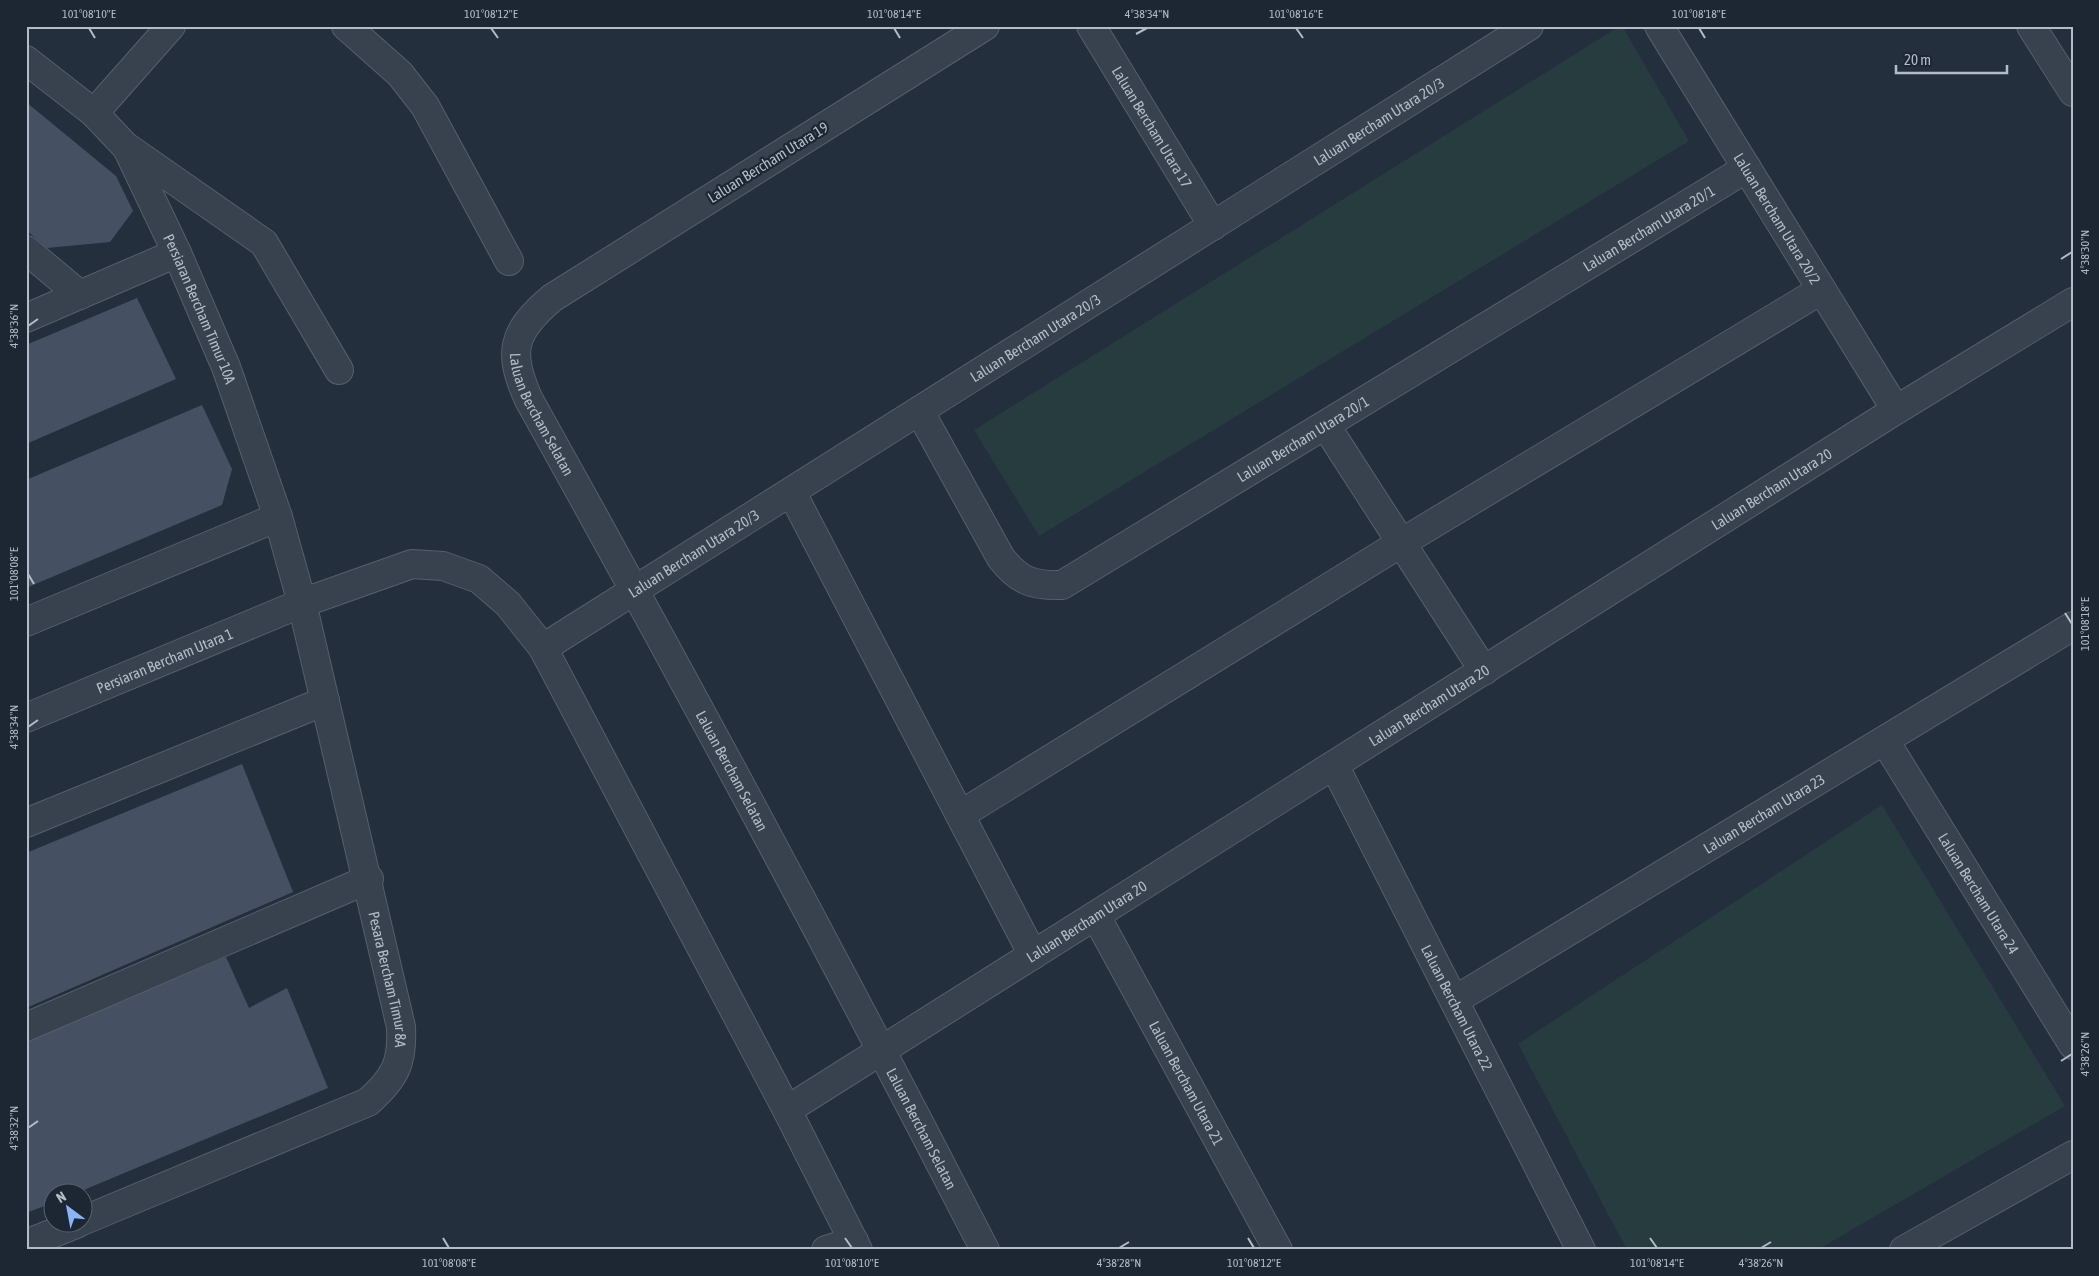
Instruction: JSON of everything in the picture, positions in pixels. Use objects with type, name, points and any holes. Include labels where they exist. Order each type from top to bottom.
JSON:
[{"type":"street","points":[[94,113],[171,26]]},
{"type":"street","points":[[346,26],[400,74],[425,106],[509,260]]},
{"type":"street","name":"Laluan Bercham Utara 19","points":[[552,298],[985,26]]},
{"type":"street","name":"Laluan Bercham Utara 17","points":[[1091,26],[1213,226]]},
{"type":"street","name":"Laluan Bercham Utara 20/3","points":[[543,648],[636,592],[1529,26]]},
{"type":"street","name":"Laluan Bercham Utara 20/2","points":[[1659,26],[1896,410]]},
{"type":"street","points":[[2032,26],[2073,92]]},
{"type":"street","name":"Persiaran Bercham Timur 10A","points":[[26,60],[94,113],[127,148],[177,254],[226,367],[278,517],[302,602]]},
{"type":"street","points":[[127,148],[264,244],[339,370]]},
{"type":"street","name":"Laluan Bercham Utara 20/1","points":[[920,412],[1001,558],[1012,572],[1028,581],[1045,586],[1062,585],[1085,573],[1747,168]]},
{"type":"street","points":[[26,250],[80,295]]},
{"type":"street","points":[[26,318],[177,254]]},
{"type":"street","points":[[960,815],[1401,543],[1822,290]]},
{"type":"street","name":"Laluan Bercham Selatan","points":[[552,298],[530,316],[520,334],[516,354],[518,376],[882,1050],[985,1250]]},
{"type":"street","name":"Laluan Bercham Utara 20","points":[[787,1110],[1896,410],[2073,302]]},
{"type":"street","points":[[1326,426],[1484,671]]},
{"type":"street","points":[[792,493],[1033,955]]},
{"type":"street","points":[[26,622],[278,517]]},
{"type":"street","name":"Persiaran Bercham Utara 1","points":[[26,718],[302,602],[412,564],[443,566],[480,579],[508,604],[543,648],[787,1110],[856,1246]]},
{"type":"street","name":"Pesara Bercham Timur 8A","points":[[92,1217],[368,1102],[386,1086],[397,1068],[402,1048],[402,1027],[369,879],[302,602]]},
{"type":"street","name":"Laluan Bercham Utara 23","points":[[1454,1000],[2073,626]]},
{"type":"street","points":[[26,823],[326,701]]},
{"type":"street","name":"Laluan Bercham Utara 24","points":[[1885,741],[2073,1045]]},
{"type":"street","name":"Laluan Bercham Utara 22","points":[[1334,765],[1581,1250]]},
{"type":"street","points":[[26,1027],[369,879]]},
{"type":"street","name":"Laluan Bercham Utara 21","points":[[1096,916],[1278,1250]]},
{"type":"street","points":[[1904,1250],[2073,1155]]},
{"type":"street","points":[[26,1244],[51,1234]]},
{"type":"street","points":[[826,1250],[856,1246]]},
{"type":"green space","points":[[1622,26],[1689,141],[1039,536],[974,430]]},
{"type":"green space","points":[[1882,805],[2065,1106],[1817,1250],[1627,1250],[1518,1044]]},
{"type":"building","points":[[26,102],[116,176],[133,211],[110,242],[47,248],[26,230]]},
{"type":"building","points":[[137,298],[176,379],[26,444],[26,345]]},
{"type":"building","points":[[202,405],[232,469],[222,505],[26,588],[26,480]]},
{"type":"building","points":[[242,764],[293,892],[26,1008],[26,853]]},
{"type":"building","points":[[226,957],[249,1008],[287,988],[328,1088],[92,1186],[92,1184],[42,1184],[42,1207],[26,1213],[26,1042]]}]
